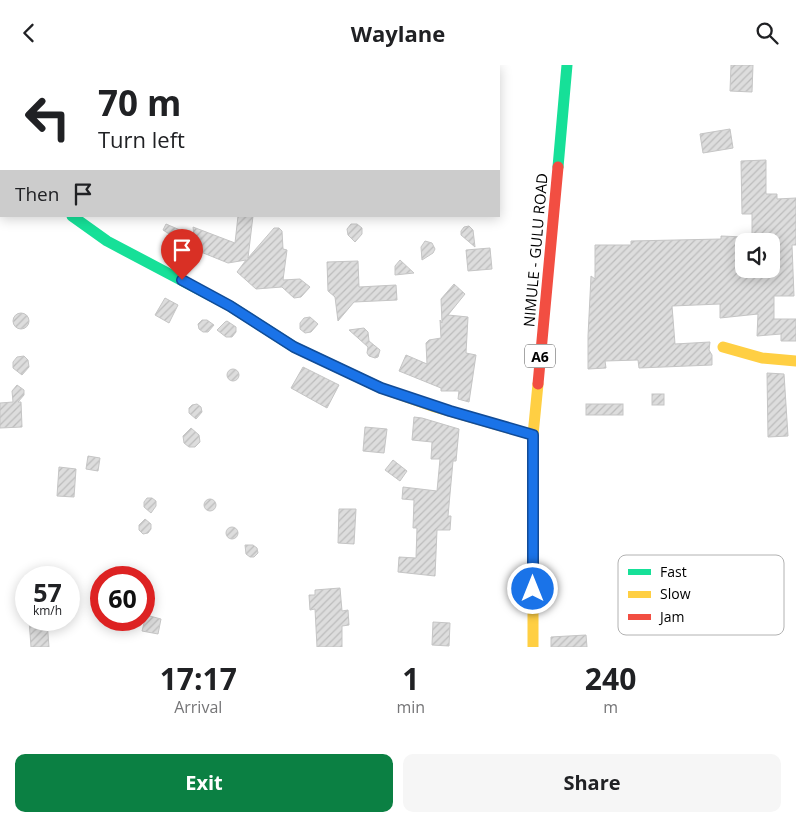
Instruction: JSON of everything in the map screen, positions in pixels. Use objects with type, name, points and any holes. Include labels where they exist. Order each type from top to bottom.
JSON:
[{"type":"street","name":"NIMULE - GULU ROAD","points":[[532,647],[533,435],[567,65]]},
{"type":"street","points":[[73,217],[106,241],[230,306],[294,347],[341,370],[381,388],[435,407],[533,435]]},
{"type":"street","points":[[722,347],[762,358],[796,361]]},
{"type":"building","points":[[731,65],[753,65],[752,92],[730,91]]},
{"type":"building","points":[[730,129],[733,148],[703,153],[700,134]]},
{"type":"building","points":[[766,160],[766,194],[777,194],[777,199],[796,198],[796,245],[792,245],[794,296],[774,296],[774,319],[796,319],[796,341],[781,341],[781,334],[757,336],[758,314],[720,318],[720,304],[672,306],[675,344],[710,342],[709,350],[712,355],[712,365],[639,368],[638,360],[605,361],[606,368],[588,369],[591,276],[595,279],[595,245],[631,245],[631,241],[721,239],[721,236],[735,237],[735,278],[780,278],[780,233],[752,233],[752,214],[742,214],[741,161]]},
{"type":"building","points":[[238,217],[253,217],[248,258],[274,228],[279,228],[282,231],[283,249],[287,250],[283,280],[300,279],[310,287],[301,297],[294,298],[282,287],[256,289],[237,272],[246,260],[228,263],[191,248],[163,230],[166,224],[194,236],[193,227],[235,243]]},
{"type":"building","points":[[351,224],[357,224],[362,228],[362,234],[355,242],[348,235],[347,229]]},
{"type":"building","points":[[469,226],[473,230],[475,247],[461,235],[464,227]]},
{"type":"building","points":[[425,241],[432,243],[435,249],[433,253],[422,260],[421,247]]},
{"type":"building","points":[[490,248],[492,269],[468,271],[466,250]]},
{"type":"building","points":[[400,260],[414,273],[395,275],[395,266]]},
{"type":"building","points":[[358,261],[359,287],[396,285],[397,300],[354,302],[338,321],[335,297],[328,291],[327,262]]},
{"type":"building","points":[[454,284],[465,294],[448,315],[468,317],[466,353],[476,355],[469,402],[458,399],[459,391],[441,391],[441,388],[399,371],[406,355],[427,364],[426,343],[429,340],[441,338],[441,299]]},
{"type":"building","points":[[165,298],[178,305],[169,323],[155,315]]},
{"type":"building","points":[[21,313],[27,315],[29,321],[27,327],[21,329],[15,327],[13,321],[15,315]]},
{"type":"building","points":[[310,317],[318,324],[311,332],[305,333],[300,329],[300,323],[304,318]]},
{"type":"building","points":[[202,320],[207,320],[214,325],[208,332],[203,332],[199,329],[198,324]]},
{"type":"building","points":[[227,321],[236,327],[236,332],[232,337],[226,337],[217,330]]},
{"type":"building","points":[[364,328],[368,332],[369,341],[380,350],[378,357],[369,356],[367,353],[368,347],[349,330]]},
{"type":"building","points":[[24,356],[28,360],[29,367],[22,375],[13,368],[13,362],[17,357]]},
{"type":"building","points":[[303,367],[339,385],[327,408],[291,388]]},
{"type":"building","points":[[231,369],[235,369],[239,375],[235,381],[231,381],[227,377],[227,373]]},
{"type":"building","points":[[767,373],[784,374],[788,436],[768,437]]},
{"type":"building","points":[[17,385],[24,390],[24,395],[18,402],[21,402],[22,427],[0,428],[0,403],[13,402],[12,391]]},
{"type":"building","points":[[652,394],[664,394],[664,405],[652,405]]},
{"type":"building","points":[[197,404],[201,407],[202,412],[196,419],[189,413],[189,408]]},
{"type":"building","points":[[586,404],[623,404],[623,415],[586,415]]},
{"type":"building","points":[[414,417],[459,429],[456,461],[453,461],[448,516],[451,516],[450,530],[437,530],[435,576],[398,572],[399,557],[416,558],[417,528],[413,528],[414,500],[402,499],[403,487],[437,491],[440,459],[431,459],[432,442],[412,440]]},
{"type":"building","points":[[365,427],[387,429],[384,453],[363,451]]},
{"type":"building","points":[[191,428],[199,435],[200,442],[195,447],[189,447],[184,443],[183,436]]},
{"type":"building","points":[[88,456],[100,458],[98,471],[86,469]]},
{"type":"building","points":[[393,460],[407,471],[400,481],[385,470]]},
{"type":"building","points":[[59,467],[76,469],[74,497],[57,496]]},
{"type":"building","points":[[147,498],[152,498],[156,501],[156,506],[151,513],[144,507],[144,502]]},
{"type":"building","points":[[212,499],[215,500],[215,510],[208,511],[205,510],[204,503],[205,500]]},
{"type":"building","points":[[339,509],[356,509],[354,544],[338,543]]},
{"type":"building","points":[[145,519],[151,524],[151,529],[148,533],[143,534],[139,530],[139,525]]},
{"type":"building","points":[[230,527],[234,527],[238,533],[234,539],[230,539],[226,535],[226,531]]},
{"type":"building","points":[[245,545],[253,545],[257,548],[258,553],[254,557],[250,557],[246,554]]},
{"type":"building","points":[[340,588],[342,611],[348,610],[349,625],[342,626],[342,647],[317,647],[315,609],[310,610],[309,595],[315,595],[315,590]]},
{"type":"building","points":[[155,617],[161,619],[158,634],[142,631],[155,631]]},
{"type":"building","points":[[433,622],[450,623],[449,646],[432,645]]},
{"type":"building","points":[[30,631],[48,631],[49,647],[31,647]]},
{"type":"building","points":[[586,635],[587,647],[551,647],[551,637]]},
{"type":"traffic: fast","points":[[558,167],[567,65]]},
{"type":"traffic: fast","points":[[73,217],[107,241],[230,306],[294,347],[381,388]]},
{"type":"traffic: slow","points":[[723,347],[762,358],[796,361]]},
{"type":"traffic: slow","points":[[533,647],[533,435],[538,384]]},
{"type":"traffic: slow","points":[[381,388],[435,407],[533,435]]},
{"type":"traffic: jam","points":[[538,384],[558,167]]},
{"type":"route","points":[[182,280],[230,306],[294,347],[381,388],[435,407],[533,435],[533,589]]}]
